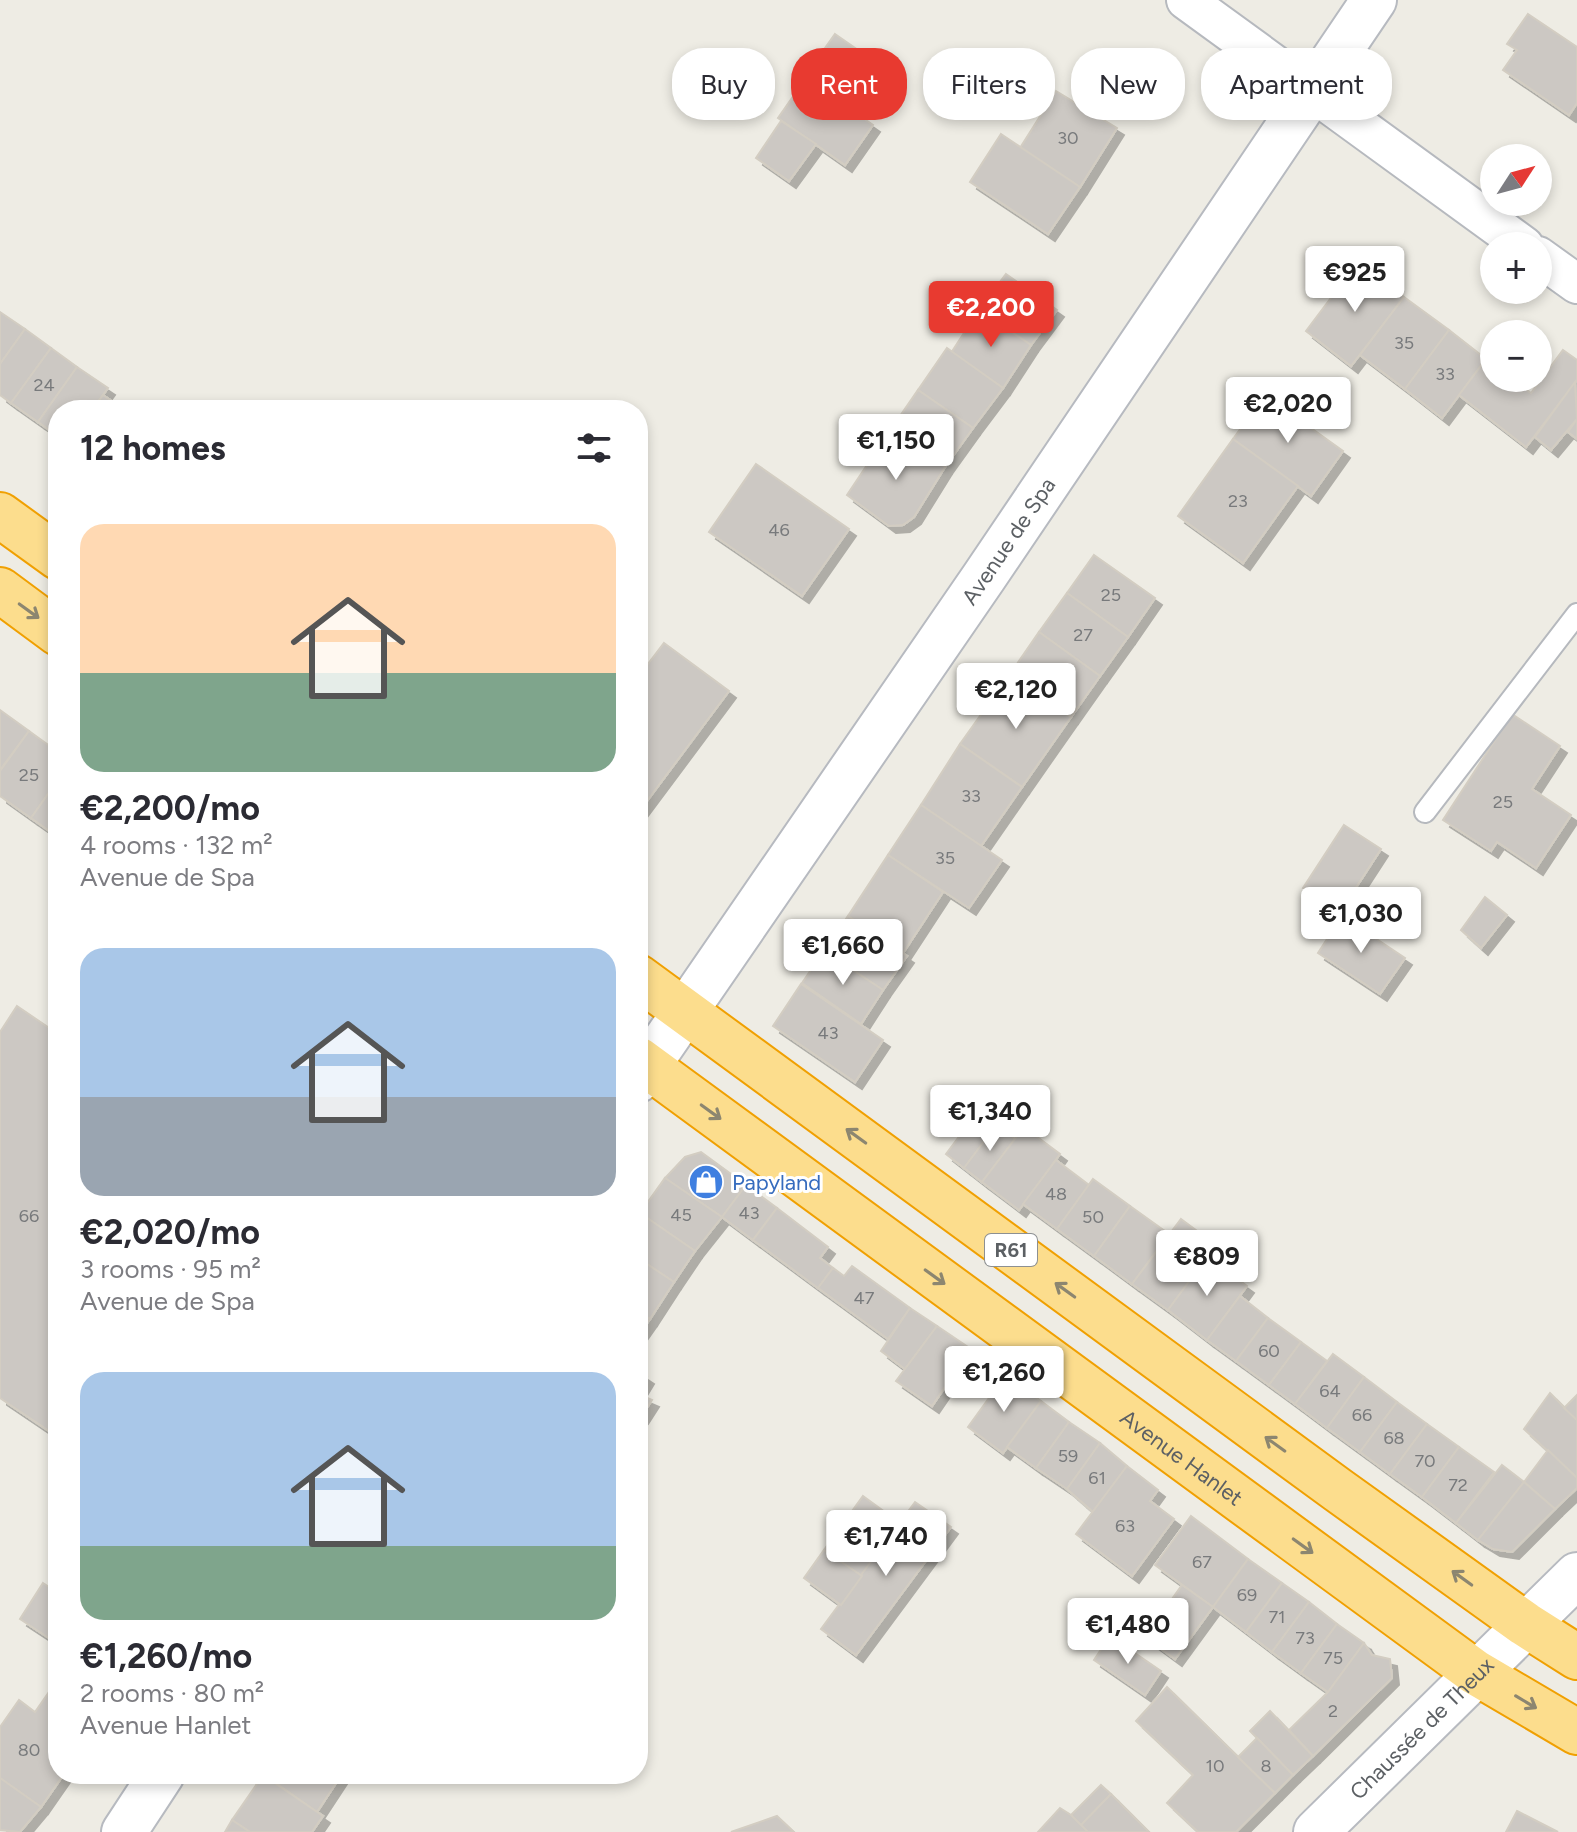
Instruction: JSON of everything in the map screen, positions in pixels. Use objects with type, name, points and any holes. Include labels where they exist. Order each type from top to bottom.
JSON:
[{"type":"highway","points":[[0,515],[48,550]]},
{"type":"highway","points":[[0,590],[48,626]]},
{"type":"highway","name":"R61","points":[[648,984],[1525,1624],[1577,1657]]},
{"type":"highway","name":"Avenue Hanlet","points":[[648,1074],[1475,1672],[1577,1732]]},
{"type":"street","points":[[1186,0],[1252,48]]},
{"type":"street","name":"Avenue de Spa","points":[[1340,48],[1374,0]]},
{"type":"street","name":"Avenue de Spa","points":[[648,1060],[685,1011],[984,577],[1290,120]]},
{"type":"street","points":[[1351,120],[1505,232]]},
{"type":"street","points":[[1552,266],[1577,284]]},
{"type":"street","name":"Chaussée de Theux","points":[[1316,1832],[1475,1672],[1577,1575]]},
{"type":"street","points":[[124,1832],[155,1784]]},
{"type":"lane","points":[[1425,812],[1577,614]]},
{"type":"building","points":[[1528,14],[1577,47],[1577,103],[1569,115],[1503,70],[1517,50],[1507,44]]},
{"type":"building","points":[[835,34],[855,48],[825,48]]},
{"type":"building","points":[[1055,93],[1071,100],[1071,120],[1104,120],[1117,128],[1080,187],[1020,148],[1038,120],[1055,120]]},
{"type":"building","points":[[791,99],[791,120],[866,120],[873,125],[845,165],[778,118]]},
{"type":"building","points":[[781,121],[816,144],[789,181],[756,158]]},
{"type":"building","points":[[1001,134],[1080,187],[1048,234],[970,182]]},
{"type":"building","points":[[1358,262],[1404,297],[1351,366],[1306,331]]},
{"type":"building","points":[[1006,274],[1057,310],[1031,345],[979,310]]},
{"type":"building","points":[[1404,297],[1449,330],[1405,389],[1360,355]]},
{"type":"building","points":[[979,310],[1031,345],[1003,388],[951,353]]},
{"type":"building","points":[[0,312],[25,329],[0,364]]},
{"type":"building","points":[[25,329],[51,348],[11,403],[0,395],[0,364]]},
{"type":"building","points":[[1449,330],[1480,354],[1480,367],[1442,418],[1405,389]]},
{"type":"building","points":[[51,348],[77,367],[54,400],[48,400],[48,408],[38,422],[11,403]]},
{"type":"building","points":[[947,348],[1003,388],[973,428],[918,390]]},
{"type":"building","points":[[1563,350],[1577,360],[1577,380],[1526,447],[1459,395],[1480,367],[1480,392],[1552,392],[1552,365]]},
{"type":"building","points":[[77,367],[108,388],[99,400],[54,400]]},
{"type":"building","points":[[1575,382],[1577,419],[1551,450],[1535,437]]},
{"type":"building","points":[[918,390],[973,428],[945,467],[889,432]]},
{"type":"building","points":[[1265,395],[1343,451],[1311,496],[1233,439]]},
{"type":"building","points":[[48,408],[48,429],[38,422]]},
{"type":"building","points":[[1577,419],[1577,439],[1568,432]]},
{"type":"building","points":[[889,432],[945,467],[914,517],[903,525],[889,526],[847,495]]},
{"type":"building","points":[[1233,439],[1298,486],[1243,563],[1178,516]]},
{"type":"building","points":[[756,464],[849,529],[802,596],[709,532]]},
{"type":"building","points":[[1094,555],[1155,598],[1128,637],[1067,593]]},
{"type":"building","points":[[1067,593],[1128,637],[1100,676],[1039,632]]},
{"type":"building","points":[[1039,632],[1100,676],[1071,717],[1010,674]]},
{"type":"building","points":[[664,643],[729,691],[648,800],[648,664]]},
{"type":"building","points":[[1010,674],[1071,717],[1022,787],[960,744]]},
{"type":"building","points":[[0,710],[29,731],[0,770]]},
{"type":"building","points":[[1512,714],[1560,746],[1532,789],[1571,815],[1536,868],[1497,842],[1491,851],[1443,820]]},
{"type":"building","points":[[29,731],[48,745],[48,794],[31,818],[0,796],[0,771]]},
{"type":"building","points":[[960,744],[1022,787],[981,846],[921,805]]},
{"type":"building","points":[[48,794],[48,830],[31,818]]},
{"type":"building","points":[[921,805],[1002,860],[969,908],[888,855]]},
{"type":"building","points":[[1344,825],[1381,849],[1340,912],[1303,888]]},
{"type":"building","points":[[888,855],[943,892],[903,953],[848,916]]},
{"type":"building","points":[[1485,897],[1507,915],[1481,948],[1461,930]]},
{"type":"building","points":[[848,916],[907,956],[883,990],[824,951]]},
{"type":"building","points":[[1342,916],[1405,958],[1380,994],[1318,953]]},
{"type":"building","points":[[824,951],[883,990],[861,1024],[802,983]]},
{"type":"building","points":[[801,984],[883,1040],[855,1082],[773,1026]]},
{"type":"building","points":[[17,1006],[48,1027],[48,1430],[0,1398],[0,1032]]},
{"type":"building","points":[[979,1110],[997,1124],[964,1168],[946,1154]]},
{"type":"building","points":[[997,1124],[1015,1139],[982,1182],[964,1168]]},
{"type":"building","points":[[1024,1127],[1060,1154],[1019,1210],[982,1182]]},
{"type":"building","name":"Papyland","points":[[701,1152],[746,1185],[722,1217],[665,1178],[685,1157]]},
{"type":"building","points":[[1056,1160],[1089,1185],[1057,1229],[1023,1204]]},
{"type":"building","points":[[665,1178],[722,1217],[695,1251],[648,1219],[648,1202]]},
{"type":"building","points":[[1093,1179],[1130,1206],[1094,1256],[1057,1229]]},
{"type":"building","points":[[746,1185],[777,1208],[753,1240],[722,1217]]},
{"type":"building","points":[[1130,1206],[1169,1234],[1132,1284],[1094,1256]]},
{"type":"building","points":[[777,1208],[828,1247],[820,1258],[833,1268],[818,1288],[753,1240]]},
{"type":"building","points":[[648,1219],[695,1251],[674,1282],[648,1265]]},
{"type":"building","points":[[1181,1219],[1216,1245],[1168,1310],[1132,1284]]},
{"type":"building","points":[[1207,1257],[1247,1286],[1207,1340],[1168,1310]]},
{"type":"building","points":[[648,1265],[674,1282],[650,1319],[648,1318]]},
{"type":"building","points":[[852,1266],[910,1308],[888,1339],[818,1288],[833,1268],[844,1276]]},
{"type":"building","points":[[1240,1296],[1268,1318],[1236,1361],[1207,1340]]},
{"type":"building","points":[[910,1308],[937,1326],[905,1369],[881,1351]]},
{"type":"building","points":[[1268,1318],[1301,1342],[1269,1385],[1236,1361]]},
{"type":"building","points":[[937,1326],[971,1349],[932,1406],[896,1381]]},
{"type":"building","points":[[1301,1342],[1327,1361],[1295,1404],[1269,1385]]},
{"type":"building","points":[[1333,1354],[1364,1377],[1327,1428],[1295,1404]]},
{"type":"building","points":[[1005,1376],[1041,1401],[1003,1453],[968,1427]]},
{"type":"building","points":[[1364,1377],[1397,1402],[1360,1452],[1327,1428]]},
{"type":"building","points":[[1550,1393],[1577,1420],[1577,1478],[1524,1429]]},
{"type":"building","points":[[1577,1395],[1577,1420],[1564,1408]]},
{"type":"building","points":[[1041,1401],[1069,1422],[1036,1468],[1007,1447]]},
{"type":"building","points":[[1397,1402],[1427,1424],[1390,1474],[1360,1452]]},
{"type":"building","points":[[1069,1422],[1100,1443],[1067,1489],[1036,1468]]},
{"type":"building","points":[[1427,1424],[1459,1447],[1422,1497],[1390,1474]]},
{"type":"building","points":[[1100,1443],[1127,1466],[1093,1512],[1067,1489]]},
{"type":"building","points":[[1459,1447],[1494,1472],[1456,1523],[1422,1497]]},
{"type":"building","points":[[1548,1450],[1577,1478],[1577,1488],[1555,1509],[1524,1482]]},
{"type":"building","points":[[1502,1465],[1524,1482],[1478,1540],[1456,1523]]},
{"type":"building","points":[[1127,1466],[1158,1490],[1150,1501],[1174,1519],[1132,1576],[1076,1534]]},
{"type":"building","points":[[1524,1482],[1555,1509],[1512,1552],[1493,1549],[1478,1540]]},
{"type":"building","points":[[863,1496],[900,1523],[862,1576],[824,1550]]},
{"type":"building","points":[[915,1502],[951,1527],[856,1655],[821,1629]]},
{"type":"building","points":[[1191,1516],[1248,1559],[1213,1607],[1155,1565]]},
{"type":"building","points":[[824,1550],[862,1576],[841,1605],[804,1578]]},
{"type":"building","points":[[1248,1559],[1282,1583],[1246,1632],[1213,1607]]},
{"type":"building","points":[[43,1583],[48,1586],[48,1637],[20,1619]]},
{"type":"building","points":[[1282,1583],[1309,1602],[1272,1652],[1246,1632]]},
{"type":"building","points":[[1182,1585],[1213,1607],[1175,1659],[1145,1637]]},
{"type":"building","points":[[1309,1602],[1337,1624],[1301,1673],[1272,1652]]},
{"type":"building","points":[[1337,1624],[1364,1643],[1328,1692],[1301,1673]]},
{"type":"building","points":[[1110,1636],[1161,1671],[1145,1695],[1094,1660]]},
{"type":"building","points":[[1364,1643],[1372,1655],[1390,1659],[1392,1678],[1313,1756],[1289,1730],[1328,1692]]},
{"type":"building","points":[[1167,1687],[1275,1793],[1236,1832],[1198,1832],[1167,1803],[1193,1775],[1136,1721]]},
{"type":"building","points":[[48,1693],[48,1784],[57,1784],[41,1807],[0,1778],[0,1727],[19,1700],[35,1712]]},
{"type":"building","points":[[1270,1711],[1313,1756],[1293,1775],[1250,1731]]},
{"type":"building","points":[[1257,1738],[1293,1775],[1275,1793],[1238,1757]]},
{"type":"building","points":[[0,1778],[41,1807],[20,1832],[0,1830]]},
{"type":"building","points":[[257,1784],[276,1784],[323,1816],[312,1832],[250,1832],[232,1820]]},
{"type":"building","points":[[277,1784],[335,1784],[317,1812]]},
{"type":"building","points":[[1101,1785],[1111,1794],[1081,1825],[1071,1815]]},
{"type":"building","points":[[1111,1794],[1149,1832],[1088,1832],[1081,1825]]},
{"type":"building","points":[[1060,1808],[1071,1815],[1088,1832],[1038,1832]]},
{"type":"building","points":[[1517,1811],[1558,1832],[1506,1832]]},
{"type":"building","points":[[777,1816],[794,1832],[731,1832]]},
{"type":"building","points":[[232,1820],[250,1832],[225,1832]]},
{"type":"place","name":"Papyland","points":[[706,1182]]}]
